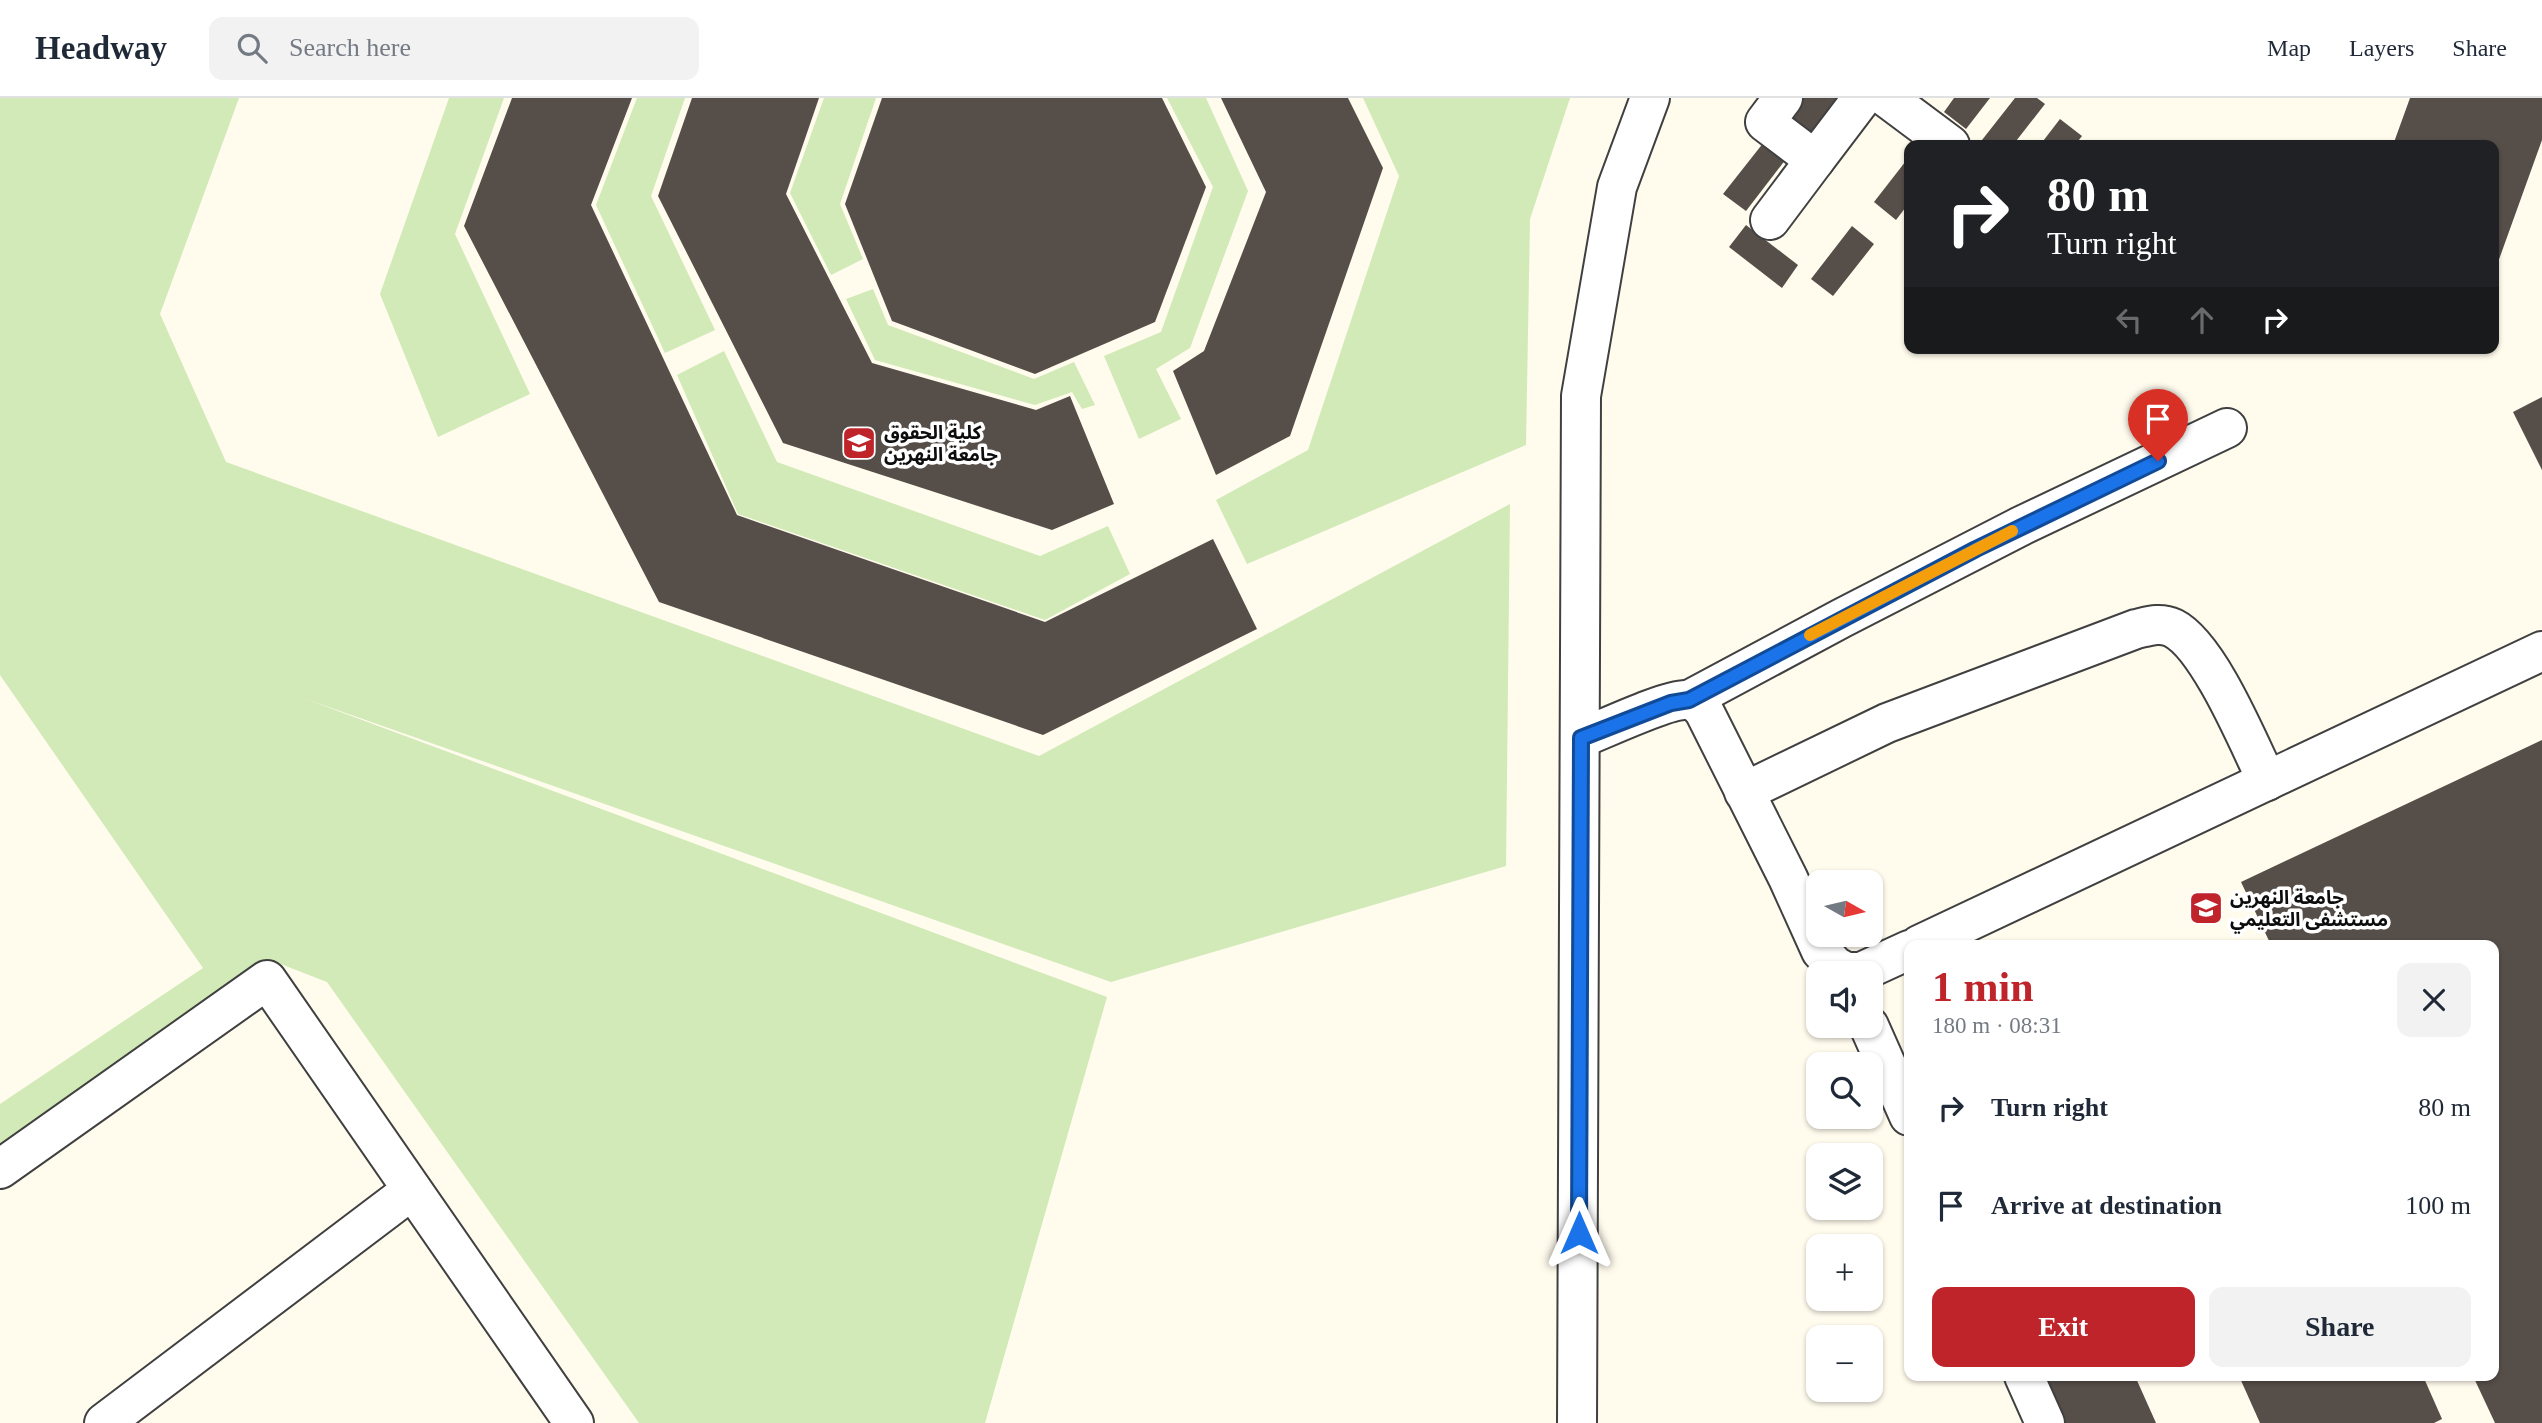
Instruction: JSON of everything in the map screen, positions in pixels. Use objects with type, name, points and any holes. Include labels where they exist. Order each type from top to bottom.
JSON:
[{"type":"street","points":[[1577,1423],[1581,396],[1617,187],[1650,98]]},
{"type":"street","points":[[1783,98],[1765,122],[1815,160]]},
{"type":"street","points":[[1770,220],[1862,98]]},
{"type":"street","points":[[1887,98],[1943,140]]},
{"type":"street","points":[[1581,738],[1671,703],[1689,700],[2009,532],[2227,428]]},
{"type":"street","points":[[1744,792],[1887,723],[2136,629],[2157,624],[2175,629],[2215,674],[2267,781]]},
{"type":"street","points":[[1944,940],[1984,932],[2267,781],[2542,651]]},
{"type":"street","points":[[1689,700],[1697,703],[1704,711],[1788,878],[1821,951],[1830,961]]},
{"type":"street","points":[[1883,962],[1904,952]]},
{"type":"street","points":[[0,1170],[267,980],[573,1423]]},
{"type":"street","points":[[1875,1038],[1904,1104]]},
{"type":"street","points":[[104,1423],[412,1190]]},
{"type":"street","points":[[2026,1381],[2045,1423]]},
{"type":"green space","points":[[0,98],[239,98],[160,314],[226,462],[1039,756],[1510,504],[1506,866],[1111,982],[303,698],[1107,997],[985,1423],[639,1423],[327,982],[278,963],[0,1160],[0,1104],[203,968],[0,675]]},
{"type":"green space","points":[[449,98],[504,98],[455,234],[530,394],[438,437],[380,294]]},
{"type":"green space","points":[[637,98],[685,98],[651,196],[715,330],[665,353],[596,205]]},
{"type":"green space","points":[[824,98],[876,98],[840,204],[863,259],[831,275],[790,193]]},
{"type":"green space","points":[[1167,98],[1206,98],[1248,191],[1190,348],[1156,369],[1181,419],[1139,439],[1104,356],[1161,332],[1213,187]]},
{"type":"green space","points":[[1363,98],[1570,98],[1530,219],[1526,445],[1247,564],[1216,500],[1308,450],[1399,176]]},
{"type":"green space","points":[[873,289],[888,325],[1034,379],[1074,362],[1095,405],[1082,409],[1072,392],[1035,405],[875,360],[846,299]]},
{"type":"green space","points":[[724,351],[777,462],[1040,556],[1108,526],[1130,574],[1045,620],[738,514],[677,375]]},
{"type":"building","points":[[512,98],[632,98],[591,205],[737,515],[1045,622],[1213,539],[1257,629],[1043,735],[659,602],[464,226]]},
{"type":"building","points":[[692,98],[819,98],[786,194],[872,363],[1036,410],[1070,396],[1114,504],[1052,530],[783,443],[658,196]]},
{"type":"building","points":[[882,98],[1162,98],[1206,187],[1155,322],[1035,374],[892,321],[845,204]]},
{"type":"building","points":[[1221,98],[1348,98],[1383,168],[1290,436],[1216,475],[1173,371],[1204,351],[1266,192]]},
{"type":"building","points":[[1802,98],[1837,98],[1809,134],[1787,117]]},
{"type":"building","points":[[1954,98],[1990,98],[1966,129],[1944,112]]},
{"type":"building","points":[[2015,98],[2037,98],[2045,104],[2017,140],[1982,140]]},
{"type":"building","points":[[2410,98],[2542,98],[2542,140],[2499,259],[2499,140],[2395,140]]},
{"type":"building","points":[[2060,119],[2082,136],[2079,140],[2044,140]]},
{"type":"building","points":[[1764,142],[1786,159],[1746,211],[1723,194]]},
{"type":"building","points":[[1904,163],[1904,210],[1896,220],[1874,202]]},
{"type":"building","points":[[1746,225],[1798,265],[1782,288],[1729,247]]},
{"type":"building","points":[[1852,226],[1874,244],[1833,296],[1811,279]]},
{"type":"building","points":[[2542,397],[2542,470],[2513,412]]},
{"type":"building","points":[[2542,740],[2542,1423],[2495,1423],[2475,1381],[2499,1381],[2499,940],[2269,940],[2241,882]]},
{"type":"building","points":[[2033,1381],[2137,1381],[2156,1423],[2053,1423]]},
{"type":"building","points":[[2241,1381],[2425,1381],[2442,1419],[2434,1423],[2260,1423]]},
{"type":"slow traffic","points":[[1810,635],[2012,531]]},
{"type":"place","name":"كلية الحقوق جامعة النهرين","points":[[859,443]]},
{"type":"place","name":"جامعة النهرين مستشفى التعليمي","points":[[2206,908]]},
{"type":"route","points":[[1579,1233],[1581,738],[1671,703],[1689,700],[2021,526],[2158,461]]}]
